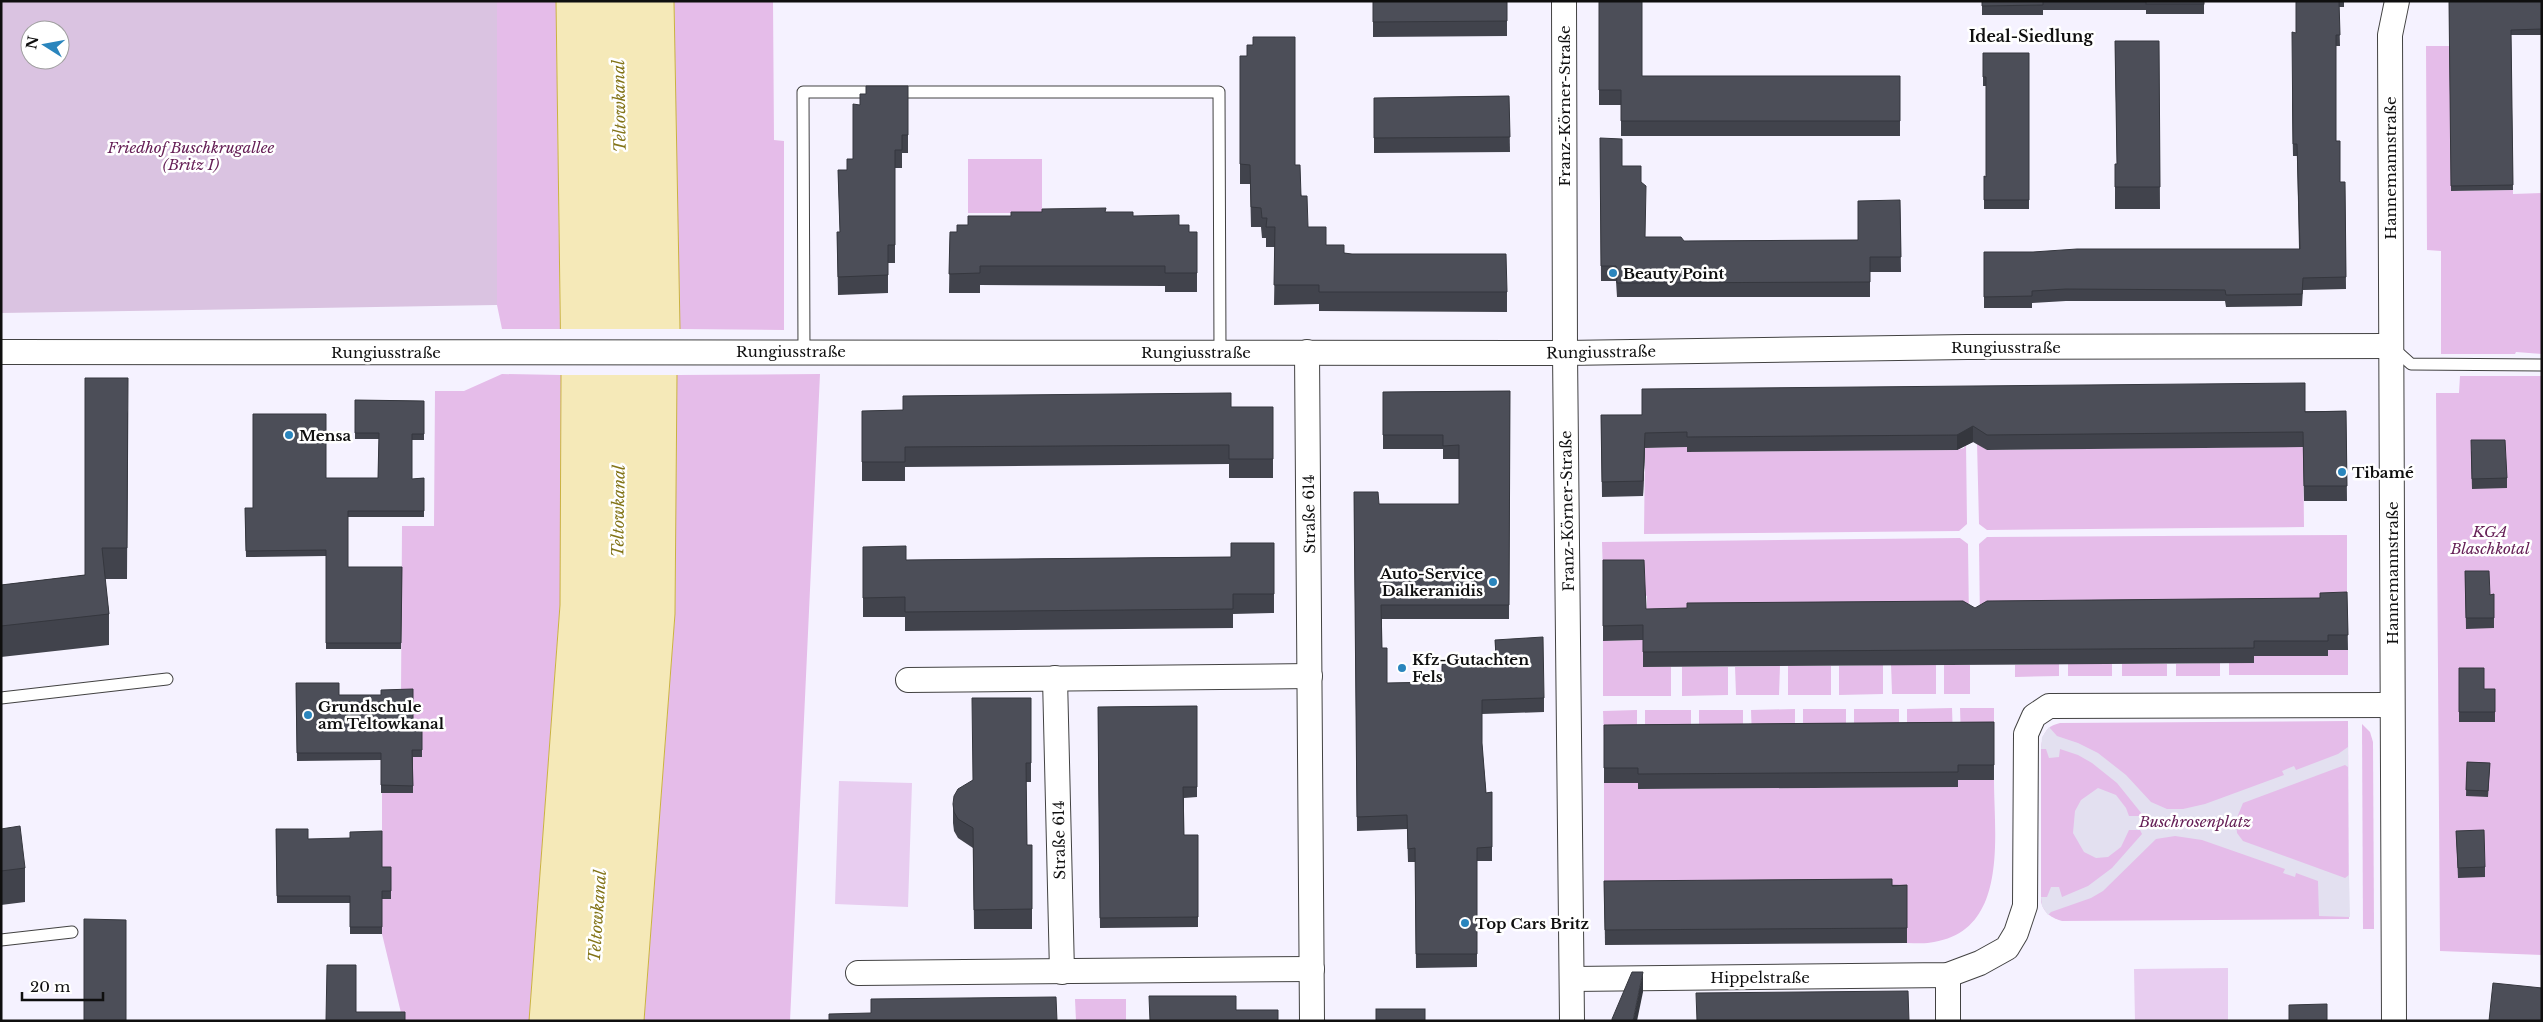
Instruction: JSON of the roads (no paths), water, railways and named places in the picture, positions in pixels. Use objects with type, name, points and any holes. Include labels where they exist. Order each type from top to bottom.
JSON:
[{"type":"street","name":"Franz-Körner-Straße","points":[[1564,1],[1565,353],[1572,790],[1572,1021]]},
{"type":"street","name":"Hannemannstraße","points":[[2381,1],[2390,35]]},
{"type":"street","name":"Hannemannstraße","points":[[2394,1021],[2390,35],[2397,1]]},
{"type":"street","name":"Rungiusstraße","points":[[1,352],[804,351],[1565,353],[1967,347],[2391,346]]},
{"type":"street","name":"Straße 614","points":[[1307,352],[1312,1021]]},
{"type":"street","points":[[908,680],[1310,676]]},
{"type":"street","name":"Straße 614","points":[[1055,678],[1062,972]]},
{"type":"street","points":[[1948,1021],[1948,975],[1980,963],[2007,948],[2016,933],[2025,906],[2026,734],[2034,716],[2049,706],[2392,705]]},
{"type":"street","points":[[858,973],[1312,969]]},
{"type":"street","name":"Hippelstraße","points":[[1572,979],[1948,975]]},
{"type":"lane","points":[[804,351],[803,92],[1219,92],[1220,352]]},
{"type":"lane","points":[[2391,346],[2411,364],[2542,365]]},
{"type":"lane","points":[[1,698],[167,679]]},
{"type":"lane","points":[[1,940],[72,932]]},
{"type":"water","name":"Teltowkanal","points":[[556,1],[674,1],[680,329],[677,375],[675,614],[644,1021],[529,1021],[560,605],[561,375]]},
{"type":"place","name":"Beauty Point","points":[[1613,273]]},
{"type":"place","name":"Mensa","points":[[289,435]]},
{"type":"place","name":"Tibamé","points":[[2342,472]]},
{"type":"place","name":"Auto-Service Dalkeranidis","points":[[1493,582]]},
{"type":"place","name":"Kfz-Gutachten Fels","points":[[1402,668]]},
{"type":"place","name":"Grundschule am Teltowkanal","points":[[308,715]]},
{"type":"place","name":"Top Cars Britz","points":[[1465,923]]},
{"type":"district","name":"Ideal-Siedlung","points":[[2031,36]]},
{"type":"park label","name":"Friedhof Buschkrugallee (Britz I)","points":[[191,156]]},
{"type":"park label","name":"KGA Blaschkotal","points":[[2490,540]]},
{"type":"park label","name":"Buschrosenplatz","points":[[2195,821]]}]
